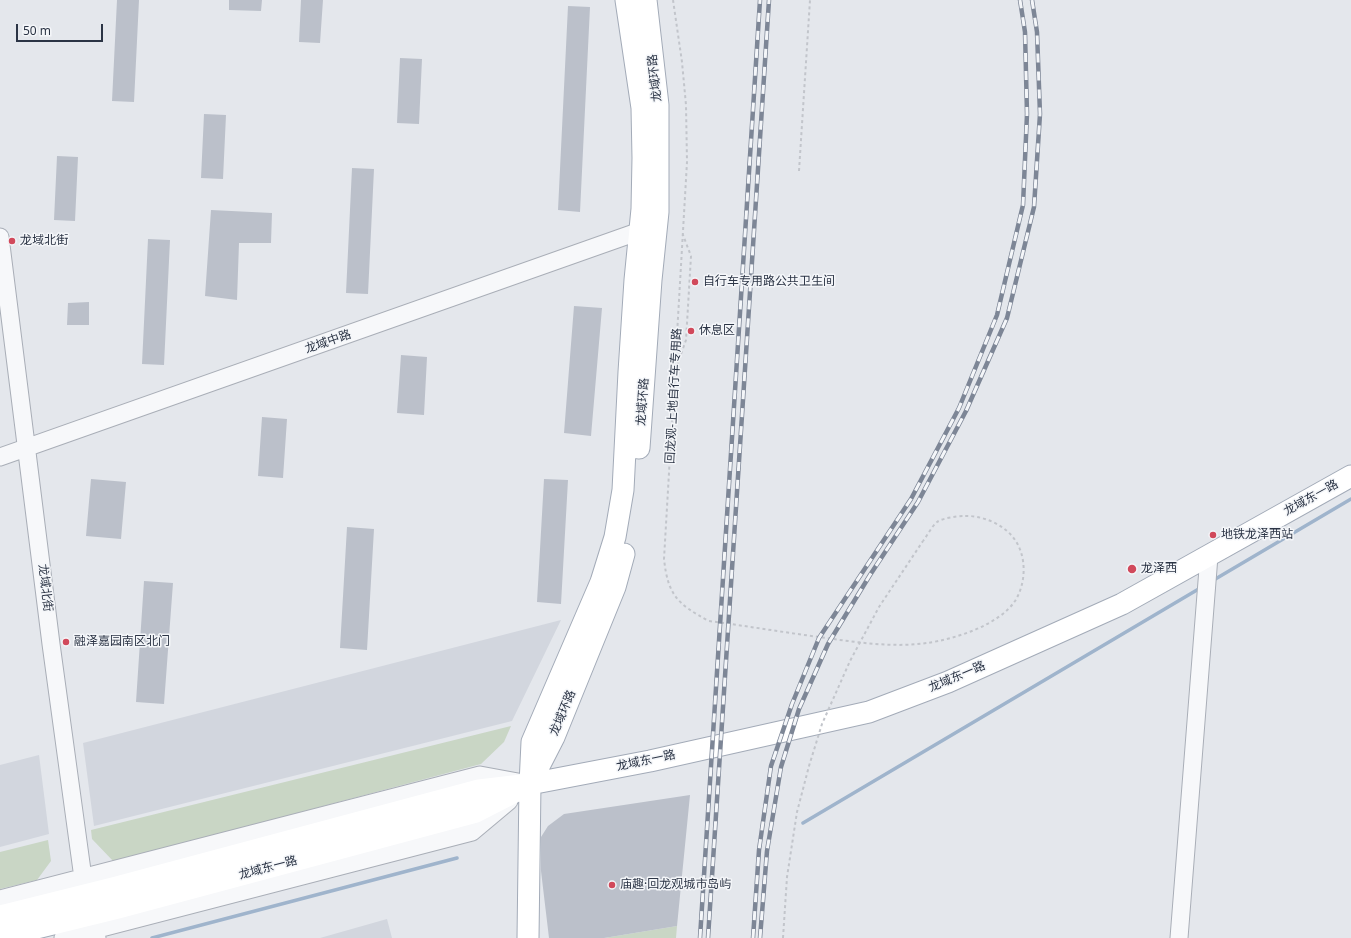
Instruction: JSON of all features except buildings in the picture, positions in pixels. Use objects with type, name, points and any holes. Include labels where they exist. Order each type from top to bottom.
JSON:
[{"type":"main road","name":"龙域环路","points":[[528,938],[532,742],[601,582],[615,537],[623,490],[629,372],[648,232],[643,158],[642,108],[626,0]]},
{"type":"main road","name":"龙域环路","points":[[646,0],[658,105],[658,212],[648,232]]},
{"type":"main road","name":"龙域东一路","points":[[0,916],[84,886],[479,790],[530,784],[650,761],[869,712],[948,682],[1122,604],[1351,476]]},
{"type":"main road","name":"龙域东一路","points":[[0,937],[94,928],[476,812],[530,784]]},
{"type":"street","name":"龙域中路","points":[[0,457],[648,232]]},
{"type":"street","name":"龙域北街","points":[[0,237],[84,886],[94,928]]},
{"type":"street","points":[[1179,938],[1209,556]]},
{"type":"street","points":[[0,899],[84,886]]},
{"type":"street","points":[[64,938],[94,928]]},
{"type":"path","name":"回龙观-上地自行车专用路","points":[[673,0],[682,62],[686,105],[687,162],[664,559],[666,576],[671,592],[681,603],[695,614],[709,621],[874,644],[912,644],[951,638],[1000,618],[1015,601],[1023,584],[1024,566],[1020,547],[1012,535],[988,519],[974,515],[957,516],[937,522],[879,607],[850,661],[822,724],[808,766],[797,812],[787,877],[783,938]]},
{"type":"path","points":[[799,171],[810,0]]},
{"type":"path","points":[[675,369],[686,340],[691,256],[683,234]]},
{"type":"shaded area","points":[[561,620],[512,721],[94,826],[83,743]]},
{"type":"shaded area","points":[[39,755],[49,834],[0,847],[0,765]]},
{"type":"shaded area","points":[[387,919],[392,938],[320,938]]},
{"type":"green space","points":[[511,726],[504,742],[481,764],[114,862],[92,839],[91,830]]},
{"type":"green space","points":[[48,840],[51,861],[37,880],[0,889],[0,852]]},
{"type":"green space","points":[[677,926],[676,938],[604,938]]},
{"type":"waterway","points":[[1212,581],[1351,499]]},
{"type":"waterway","points":[[803,823],[1202,587]]},
{"type":"waterway","points":[[152,938],[457,858]]},
{"type":"railway","points":[[700,938],[760,0]]},
{"type":"railway","points":[[708,938],[769,0]]},
{"type":"railway","points":[[753,938],[759,850],[771,766],[792,704],[819,638],[911,499],[959,408],[997,315],[1023,205],[1027,114],[1025,32],[1020,0]]},
{"type":"railway","points":[[760,938],[767,851],[781,767],[799,709],[828,644],[870,575],[918,502],[966,411],[1007,318],[1034,207],[1040,114],[1037,32],[1032,0]]},
{"type":"place","name":"龙域北街","points":[[12,241]]},
{"type":"place","name":"自行车专用路公共卫生间","points":[[695,282]]},
{"type":"place","name":"休息区","points":[[691,331]]},
{"type":"place","name":"地铁龙泽西站","points":[[1213,535]]},
{"type":"place","name":"龙泽西","points":[[1132,569]]},
{"type":"place","name":"融泽嘉园南区北门","points":[[66,642]]},
{"type":"place","name":"庙趣·回龙观城市岛屿","points":[[612,885]]}]
